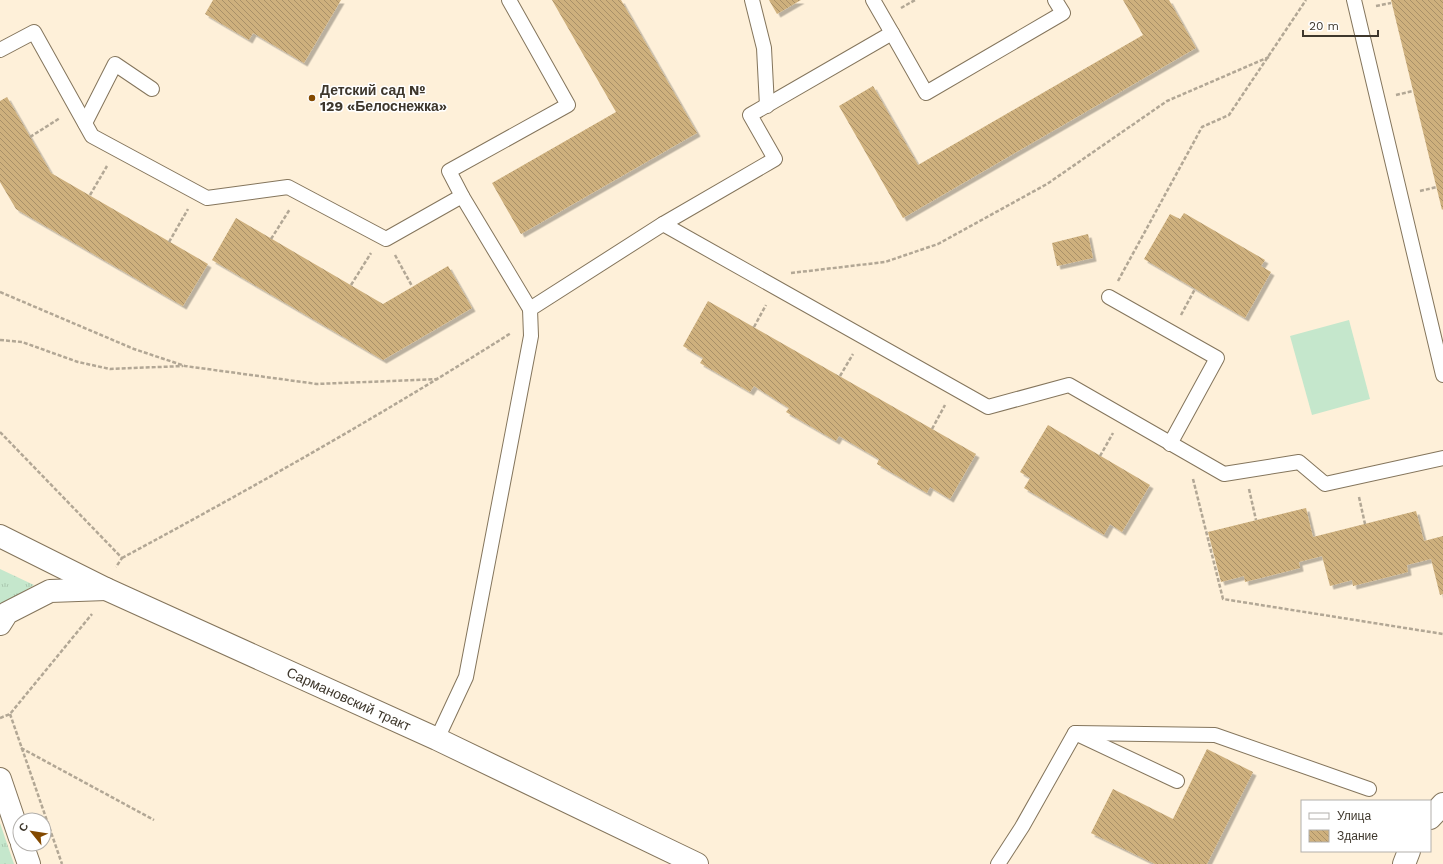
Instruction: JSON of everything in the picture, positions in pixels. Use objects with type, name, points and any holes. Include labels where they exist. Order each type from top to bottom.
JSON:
[{"type":"main road","name":"Сармановский тракт","points":[[0,536],[106,589],[437,739],[697,864]]},
{"type":"main road","points":[[0,624],[7,613],[50,591],[106,589]]},
{"type":"main road","points":[[0,780],[12,815]]},
{"type":"main road","points":[[1431,817],[1443,804]]},
{"type":"main road","points":[[25,852],[29,864]]},
{"type":"main road","points":[[1404,864],[1409,852]]},
{"type":"lane","points":[[437,739],[466,677],[531,336],[531,315],[449,171],[568,106],[509,0]]},
{"type":"lane","points":[[752,0],[764,48],[767,106]]},
{"type":"lane","points":[[873,0],[926,93],[1063,13],[1056,0]]},
{"type":"lane","points":[[1354,0],[1437,327],[1443,375]]},
{"type":"lane","points":[[0,50],[34,32],[92,136],[207,198],[288,187],[384,238],[462,196]]},
{"type":"lane","points":[[531,315],[663,224],[775,159],[750,115],[892,33]]},
{"type":"lane","points":[[85,123],[115,64],[152,89]]},
{"type":"lane","points":[[663,224],[988,407],[1069,385],[1224,474],[1299,462],[1325,484],[1443,458]]},
{"type":"lane","points":[[1109,297],[1217,358],[1170,444]]},
{"type":"lane","points":[[1075,733],[1177,781]]},
{"type":"lane","points":[[1075,733],[1215,734],[1369,789]]},
{"type":"lane","points":[[998,864],[1022,827],[1075,733]]},
{"type":"path","points":[[1109,297],[1202,127],[1229,115],[1306,0]]},
{"type":"path","points":[[757,277],[885,262],[938,244],[1047,184],[1167,101],[1268,57]]},
{"type":"path","points":[[30,137],[76,108]]},
{"type":"path","points":[[90,195],[117,150]]},
{"type":"path","points":[[169,242],[197,193]]},
{"type":"path","points":[[271,239],[300,193]]},
{"type":"path","points":[[351,285],[384,238],[412,286]]},
{"type":"path","points":[[754,327],[776,288]]},
{"type":"path","points":[[1171,332],[1195,289]]},
{"type":"path","points":[[1,292],[134,349],[185,366]]},
{"type":"path","points":[[116,567],[122,558],[235,497],[438,379],[531,315]]},
{"type":"path","points":[[840,376],[863,337]]},
{"type":"path","points":[[0,340],[22,342],[78,362],[110,369],[185,366],[317,384],[438,379]]},
{"type":"path","points":[[932,429],[954,388]]},
{"type":"path","points":[[1100,456],[1122,416]]},
{"type":"path","points":[[0,432],[122,558]]},
{"type":"path","points":[[1187,454],[1223,599],[1443,634]]},
{"type":"path","points":[[1244,471],[1256,520]]},
{"type":"path","points":[[1354,478],[1365,524]]},
{"type":"path","points":[[0,718],[10,714],[96,609]]},
{"type":"path","points":[[10,714],[62,864]]},
{"type":"path","points":[[21,748],[154,820]]},
{"type":"green space","points":[[1349,320],[1370,399],[1312,415],[1290,336]]},
{"type":"green space","points":[[0,569],[34,585],[12,599],[0,609]]},
{"type":"green space","points":[[0,823],[14,864],[0,864]]},
{"type":"building","points":[[213,0],[341,0],[304,63],[253,33],[249,40],[205,14]]},
{"type":"building","points":[[552,0],[621,0],[697,133],[521,234],[492,183],[616,112]]},
{"type":"building","points":[[769,0],[801,0],[777,14]]},
{"type":"building","points":[[1123,0],[1169,0],[1196,48],[903,218],[839,106],[873,86],[918,165],[1143,35]]},
{"type":"building","points":[[1391,0],[1443,0],[1442,210]]},
{"type":"building","points":[[7,97],[51,173],[208,264],[183,306],[16,209],[0,182],[0,101]]},
{"type":"building","points":[[1184,213],[1265,260],[1261,266],[1271,272],[1245,318],[1144,259],[1170,214],[1180,219]]},
{"type":"building","points":[[236,218],[383,304],[448,266],[472,308],[383,360],[212,260]]},
{"type":"building","points":[[1088,234],[1093,258],[1057,266],[1052,243]]},
{"type":"building","points":[[708,301],[976,454],[950,499],[930,487],[927,493],[877,464],[879,459],[839,436],[836,441],[786,412],[789,408],[754,386],[750,392],[700,363],[703,358],[683,346]]},
{"type":"building","points":[[1048,425],[1150,485],[1122,532],[1110,524],[1104,535],[1024,488],[1030,478],[1020,472]]},
{"type":"building","points":[[1306,508],[1313,537],[1416,511],[1424,541],[1443,536],[1443,594],[1440,595],[1431,559],[1407,565],[1408,572],[1353,586],[1352,580],[1330,586],[1322,556],[1299,562],[1300,568],[1245,582],[1244,576],[1221,582],[1208,532]]},
{"type":"building","points":[[1207,749],[1253,772],[1207,864],[1155,864],[1091,833],[1113,789],[1173,819]]},
{"type":"place","name":"Детский сад № 129 «Белоснежка»","points":[[312,98]]}]
